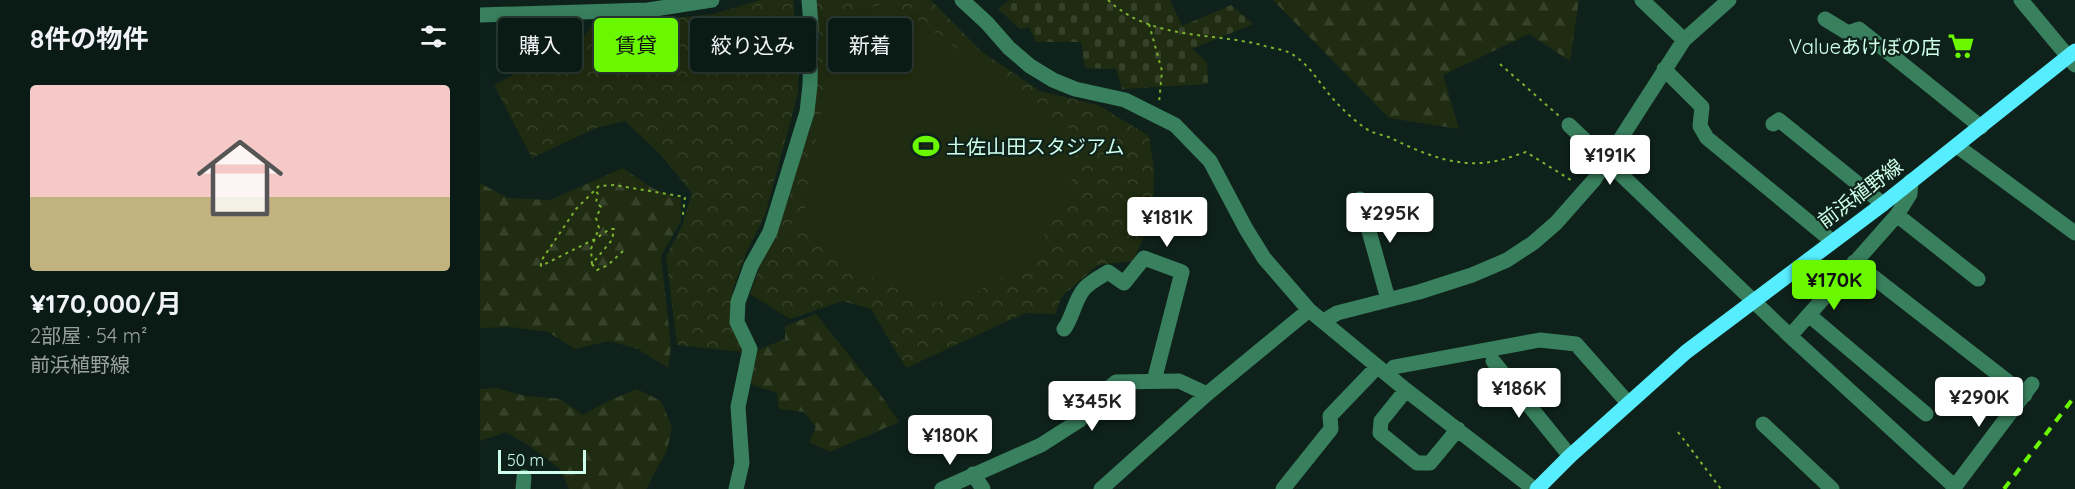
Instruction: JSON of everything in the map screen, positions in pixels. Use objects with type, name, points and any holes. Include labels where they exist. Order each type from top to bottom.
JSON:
[{"type":"main road","name":"前浜植野線","points":[[1536,489],[1686,352],[2073,57]]},
{"type":"street","points":[[480,15],[648,10],[712,0]]},
{"type":"street","points":[[736,489],[742,463],[738,407],[750,349],[737,322],[738,302],[752,266],[770,232],[807,112],[810,85],[809,0]]},
{"type":"street","points":[[962,0],[1009,48],[1030,66],[1053,80],[1075,89],[1125,100],[1175,125],[1210,161],[1264,258],[1309,310],[1406,390],[1536,489]]},
{"type":"street","points":[[1642,0],[1684,40]]},
{"type":"street","points":[[1324,321],[1336,313],[1419,292],[1472,275],[1507,260],[1533,243],[1556,224],[1586,190],[1684,40],[1729,0]]},
{"type":"street","points":[[2021,0],[2073,57]]},
{"type":"street","points":[[1825,19],[1848,33],[1859,29],[1981,127]]},
{"type":"street","points":[[1664,69],[1702,107],[1700,126],[1707,138],[1832,242]]},
{"type":"street","points":[[1773,124],[1779,120],[1883,204]]},
{"type":"street","points":[[1569,125],[1790,336],[1954,488],[2029,389],[1854,262]]},
{"type":"street","points":[[1957,146],[2075,233]]},
{"type":"street","points":[[1790,336],[1897,215],[1910,194],[1911,181]]},
{"type":"street","points":[[1360,199],[1388,299]]},
{"type":"street","points":[[1897,215],[1978,279]]},
{"type":"street","points":[[1064,329],[1071,320],[1079,296],[1086,286],[1108,272],[1124,283],[1144,258],[1182,272],[1154,381]]},
{"type":"street","points":[[1101,489],[1207,394],[1309,310]]},
{"type":"street","points":[[1809,315],[1926,414]]},
{"type":"street","points":[[1283,489],[1331,429],[1330,416],[1383,370],[1394,367],[1540,340],[1576,344],[1628,403]]},
{"type":"street","points":[[1493,361],[1570,456]]},
{"type":"street","points":[[942,489],[1041,445],[1080,420],[1098,397],[1116,382],[1179,381],[1207,394]]},
{"type":"street","points":[[1406,390],[1381,421],[1380,433],[1417,463],[1430,463],[1458,429]]},
{"type":"street","points":[[1763,424],[1832,489]]},
{"type":"street","points":[[973,474],[983,489]]},
{"type":"path","points":[[1108,0],[1122,13],[1149,24],[1192,36],[1242,40],[1288,52],[1311,69],[1335,102],[1369,130],[1408,147],[1447,160],[1473,163],[1494,162],[1526,152],[1586,190]]},
{"type":"path","points":[[1149,24],[1162,71],[1158,117]]},
{"type":"path","points":[[1500,64],[1569,125]]},
{"type":"path","points":[[592,264],[612,240],[614,230],[610,229],[541,266],[541,261],[576,208],[599,186],[614,185],[685,197],[683,214],[687,212]]},
{"type":"path","points":[[595,190],[598,194],[596,202],[601,207],[596,218],[599,228],[591,249],[592,264],[597,270],[608,265],[623,251]]},
{"type":"path","points":[[1678,432],[1720,489]]},
{"type":"green space","points":[[760,0],[793,0],[795,18],[690,18],[690,72],[799,72],[798,93],[765,215],[747,251],[733,289],[732,325],[744,352],[677,345],[666,256],[682,226],[692,193],[659,153],[625,121],[596,128],[532,158],[494,85],[519,72],[582,72],[582,39],[594,26],[594,72],[678,72],[678,18],[673,18],[713,14]]},
{"type":"green space","points":[[810,0],[931,0],[981,51],[1040,91],[1098,105],[1149,136],[1154,169],[1153,217],[1133,261],[1098,265],[1062,296],[1055,314],[1025,313],[906,368],[871,309],[843,301],[790,319],[750,294],[810,130],[820,35]]},
{"type":"green space","points":[[1010,0],[1170,0],[1182,26],[1231,5],[1253,24],[1192,49],[1207,62],[1208,84],[1122,89],[1116,69],[1085,68],[1081,42],[1036,42],[1029,27],[1020,29],[998,9]]},
{"type":"green space","points":[[1273,0],[1579,0],[1570,61],[1529,34],[1443,75],[1459,129],[1389,118]]},
{"type":"green space","points":[[882,4],[899,7],[1073,132],[1071,193],[1026,264],[960,301],[925,303],[840,262],[802,227],[828,69],[828,72],[912,72],[912,18],[852,18],[858,13]]},
{"type":"green space","points":[[623,168],[652,188],[681,199],[681,221],[661,256],[671,346],[668,368],[638,349],[609,341],[575,349],[548,332],[511,327],[480,328],[480,183],[508,198],[550,200]]},
{"type":"green space","points":[[816,314],[880,394],[899,422],[830,452],[809,442],[816,427],[804,412],[779,409],[777,393],[750,384],[758,350],[785,339],[785,326]]},
{"type":"green space","points":[[496,388],[526,396],[560,399],[583,415],[637,389],[661,401],[672,427],[667,450],[646,489],[569,489],[560,469],[506,432],[480,441],[480,389]]},
{"type":"railway","points":[[2004,489],[2075,396]]},
{"type":"place","name":"Valueあけぼの店","points":[[1961,46]]},
{"type":"place","name":"土佐山田スタジアム","points":[[926,146]]}]
